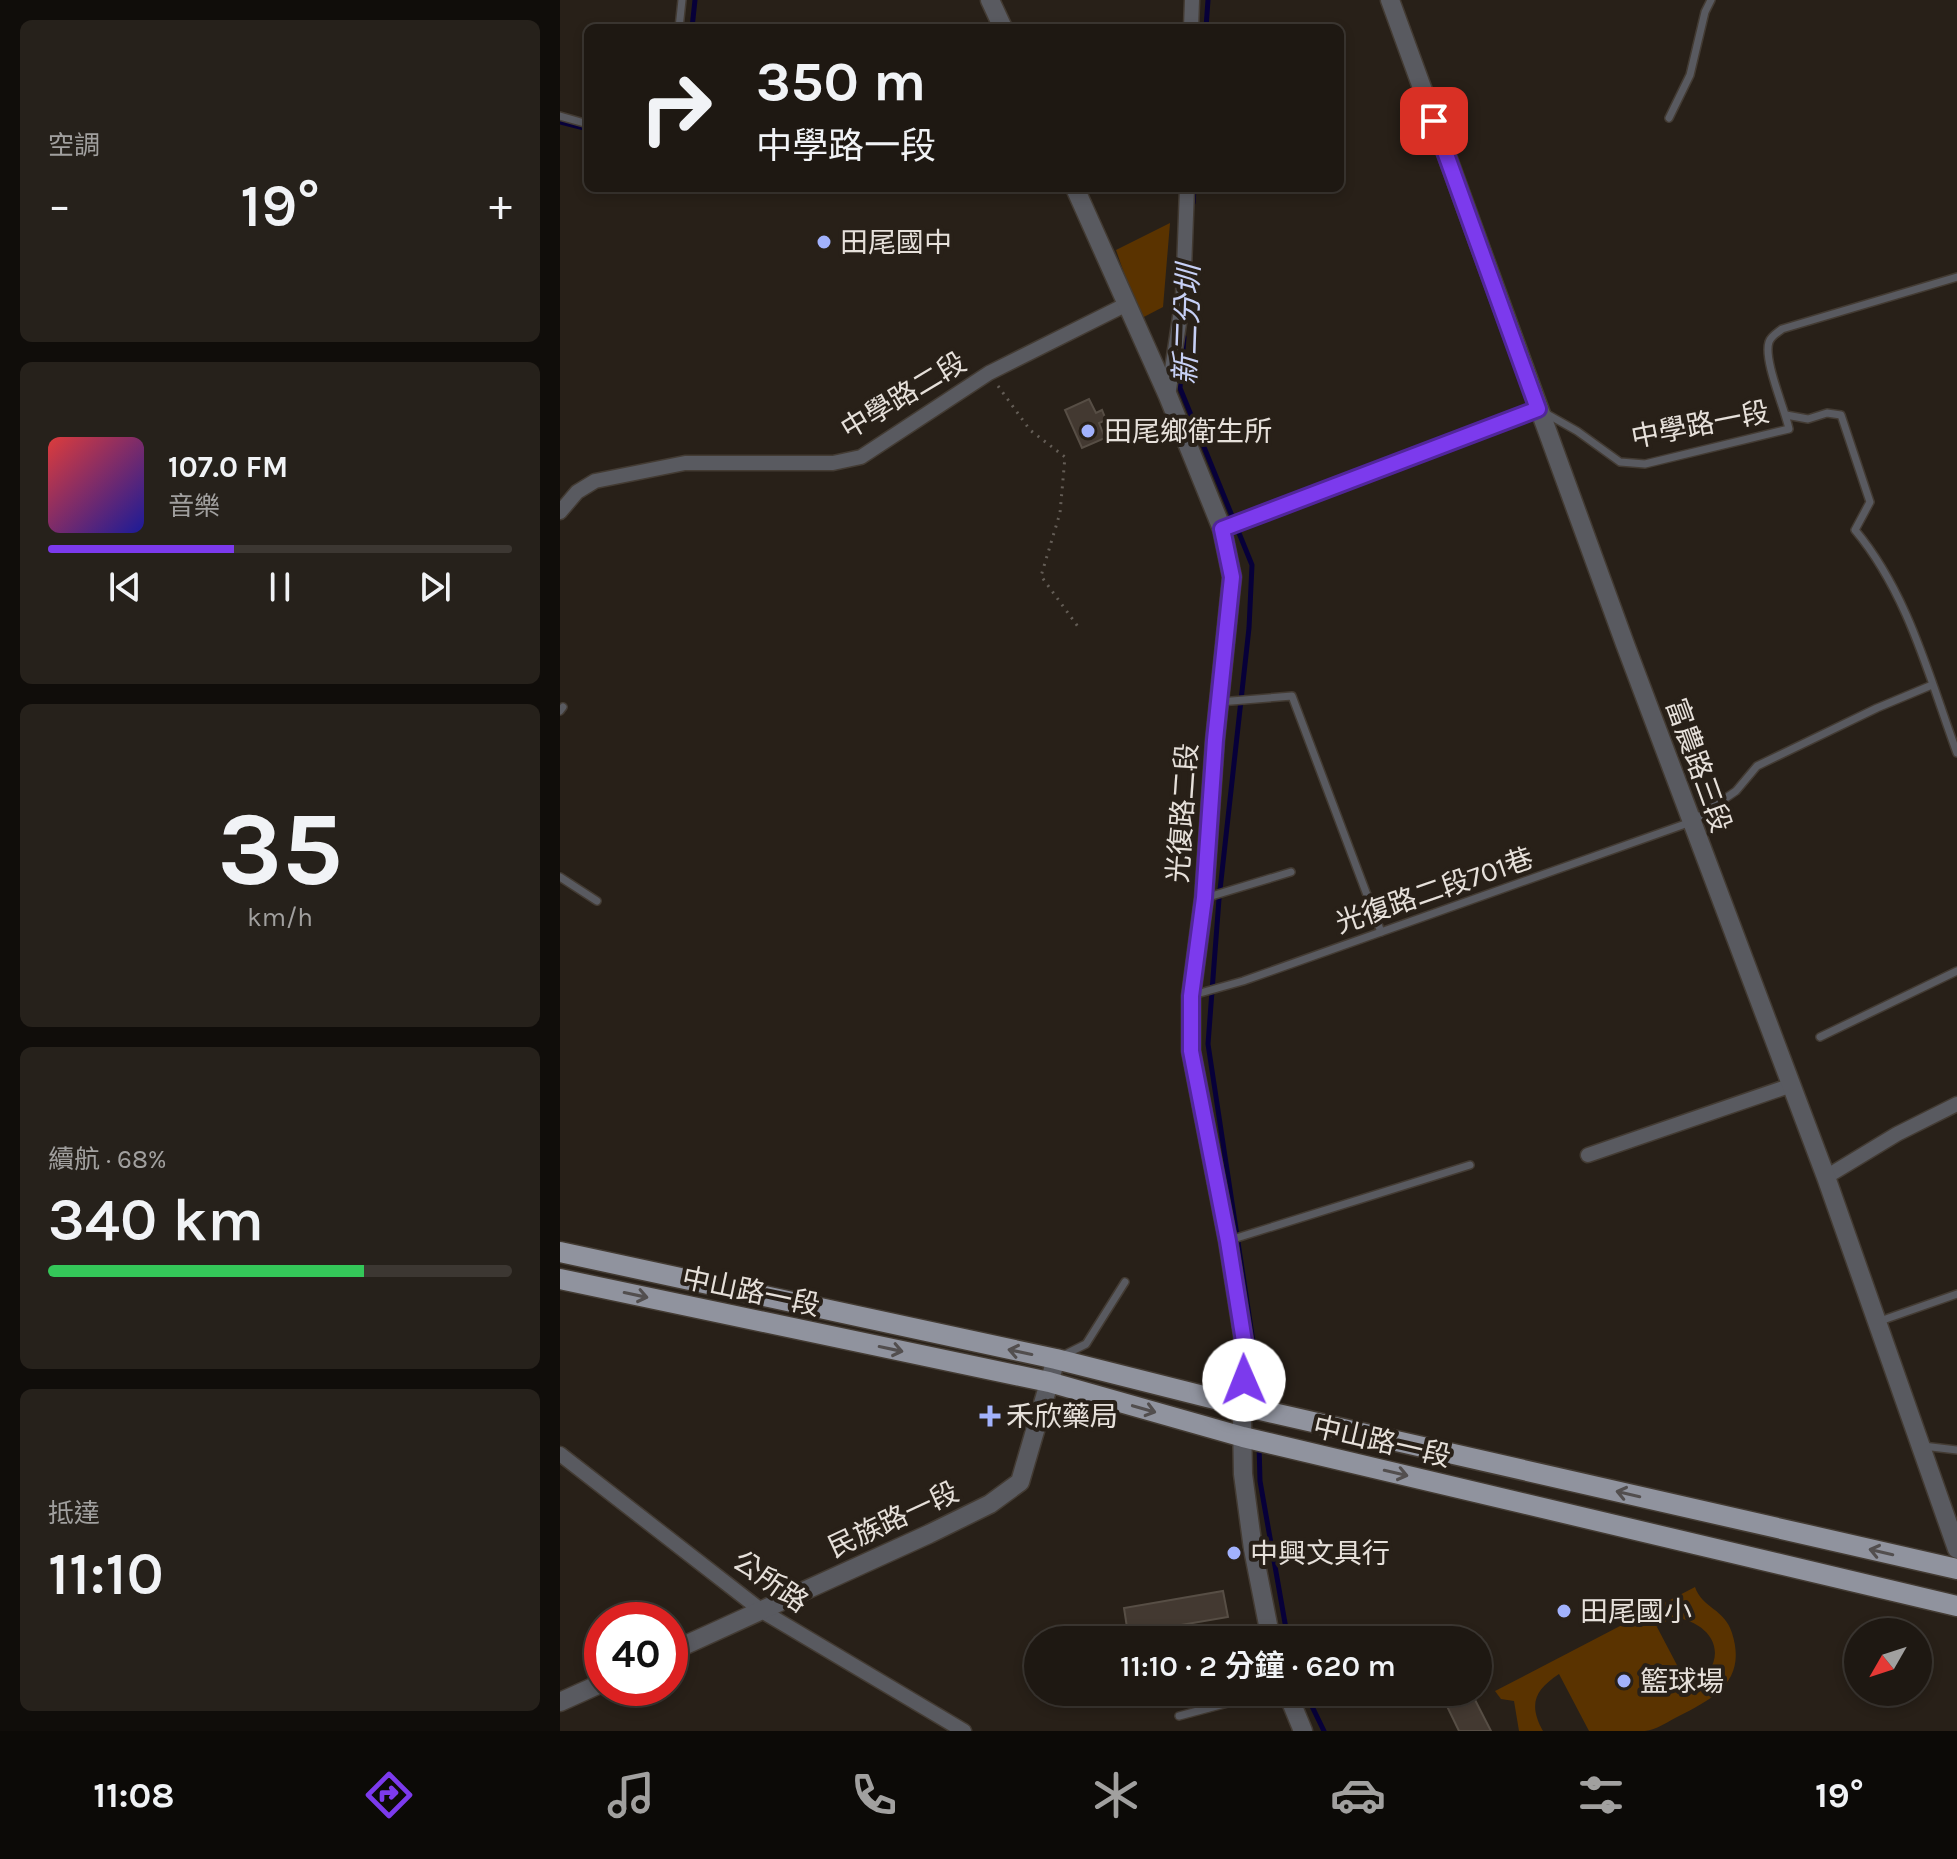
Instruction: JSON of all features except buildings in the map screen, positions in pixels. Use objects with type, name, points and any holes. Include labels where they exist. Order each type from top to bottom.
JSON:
[{"type":"main road","name":"中山路一段","points":[[560,1252],[1056,1359],[1242,1421],[1957,1606]]},
{"type":"main road","name":"中山路一段","points":[[560,1279],[1957,1569]]},
{"type":"street","points":[[990,0],[1001,24]]},
{"type":"street","points":[[1191,24],[1192,0]]},
{"type":"street","name":"富農路三段","points":[[1390,0],[1538,409],[1789,1086],[1826,1177],[1957,1549]]},
{"type":"street","name":"光復路二段","points":[[1077,192],[1168,396],[1222,529],[1232,577],[1204,898],[1191,996],[1191,1051],[1228,1241],[1246,1354],[1242,1421],[1245,1489],[1268,1626]]},
{"type":"street","points":[[1168,396],[1183,297],[1187,192]]},
{"type":"street","name":"中學路二段","points":[[560,512],[577,492],[595,481],[685,463],[833,463],[861,457],[989,373],[1127,304]]},
{"type":"street","points":[[1588,1155],[1789,1086]]},
{"type":"street","points":[[1826,1177],[1897,1134],[1957,1104]]},
{"type":"street","name":"民族路一段","points":[[688,1644],[990,1504],[1020,1482],[1056,1359]]},
{"type":"street","name":"公所路","points":[[560,1454],[762,1611],[964,1731]]},
{"type":"street","points":[[560,1702],[584,1691]]},
{"type":"street","points":[[1293,1706],[1303,1731]]},
{"type":"lane","points":[[679,24],[682,0]]},
{"type":"lane","points":[[1669,118],[1690,75],[1705,12],[1711,0]]},
{"type":"lane","points":[[560,116],[584,123]]},
{"type":"lane","name":"中學路一段","points":[[1538,409],[1577,431],[1620,462],[1645,464],[1789,429],[1775,387],[1768,346],[1770,339],[1782,329],[1957,277]]},
{"type":"lane","points":[[1222,529],[1538,409]]},
{"type":"lane","points":[[1786,415],[1808,419],[1827,413],[1841,415],[1870,502],[1855,530],[1873,552],[1909,618],[1957,753]]},
{"type":"lane","name":"光復路二段701巷","points":[[1191,996],[1243,981],[1691,822],[1736,791],[1757,766],[1932,685]]},
{"type":"lane","points":[[1219,702],[1292,696],[1381,932]]},
{"type":"lane","points":[[1204,898],[1291,872]]},
{"type":"lane","points":[[560,877],[597,901]]},
{"type":"lane","points":[[1820,1037],[1957,971]]},
{"type":"lane","points":[[1228,1241],[1470,1165]]},
{"type":"lane","points":[[1056,1359],[1086,1344],[1125,1282]]},
{"type":"lane","points":[[1877,1322],[1957,1294]]},
{"type":"lane","points":[[1922,1446],[1957,1450]]},
{"type":"lane","points":[[1179,1716],[1216,1706]]},
{"type":"path","points":[[989,373],[1030,430],[1065,457],[1060,513],[1041,576],[1079,628]]},
{"type":"shaded area","points":[[1170,223],[1163,307],[1140,319],[1116,250]]},
{"type":"shaded area","points":[[1695,1587],[1703,1600],[1729,1625],[1736,1649],[1731,1675],[1716,1694],[1662,1725],[1645,1731],[1589,1731],[1559,1674],[1544,1686],[1536,1698],[1536,1713],[1543,1731],[1519,1731],[1514,1701],[1501,1699],[1495,1691]],"holes":[[[1673,1617],[1701,1627],[1709,1636],[1715,1657],[1703,1678],[1689,1688],[1657,1627]]]},
{"type":"waterway","points":[[692,24],[695,0]]},
{"type":"waterway","name":"新二分圳","points":[[1206,24],[1208,0]]},
{"type":"waterway","points":[[560,122],[584,128]]},
{"type":"waterway","name":"新二分圳","points":[[1193,203],[1194,192]]},
{"type":"waterway","name":"新二分圳","points":[[1184,337],[1180,388],[1252,565],[1249,628],[1219,899],[1208,1044],[1257,1368],[1258,1402]]},
{"type":"waterway","name":"新二分圳","points":[[1259,1444],[1260,1481],[1286,1626]]},
{"type":"waterway","name":"新二分圳","points":[[1312,1706],[1324,1731]]},
{"type":"place","name":"田尾國中","points":[[824,242]]},
{"type":"place","name":"田尾鄉衛生所","points":[[1088,431]]},
{"type":"place","name":"禾欣藥局","points":[[990,1416]]},
{"type":"place","name":"中興文具行","points":[[1234,1553]]},
{"type":"place","name":"田尾國小","points":[[1564,1611]]},
{"type":"place","name":"籃球場","points":[[1624,1681]]},
{"type":"route","points":[[1244,1380],[1246,1354],[1228,1241],[1191,1051],[1191,996],[1204,898],[1215,740],[1232,577],[1222,529],[1538,409],[1434,121]]}]
